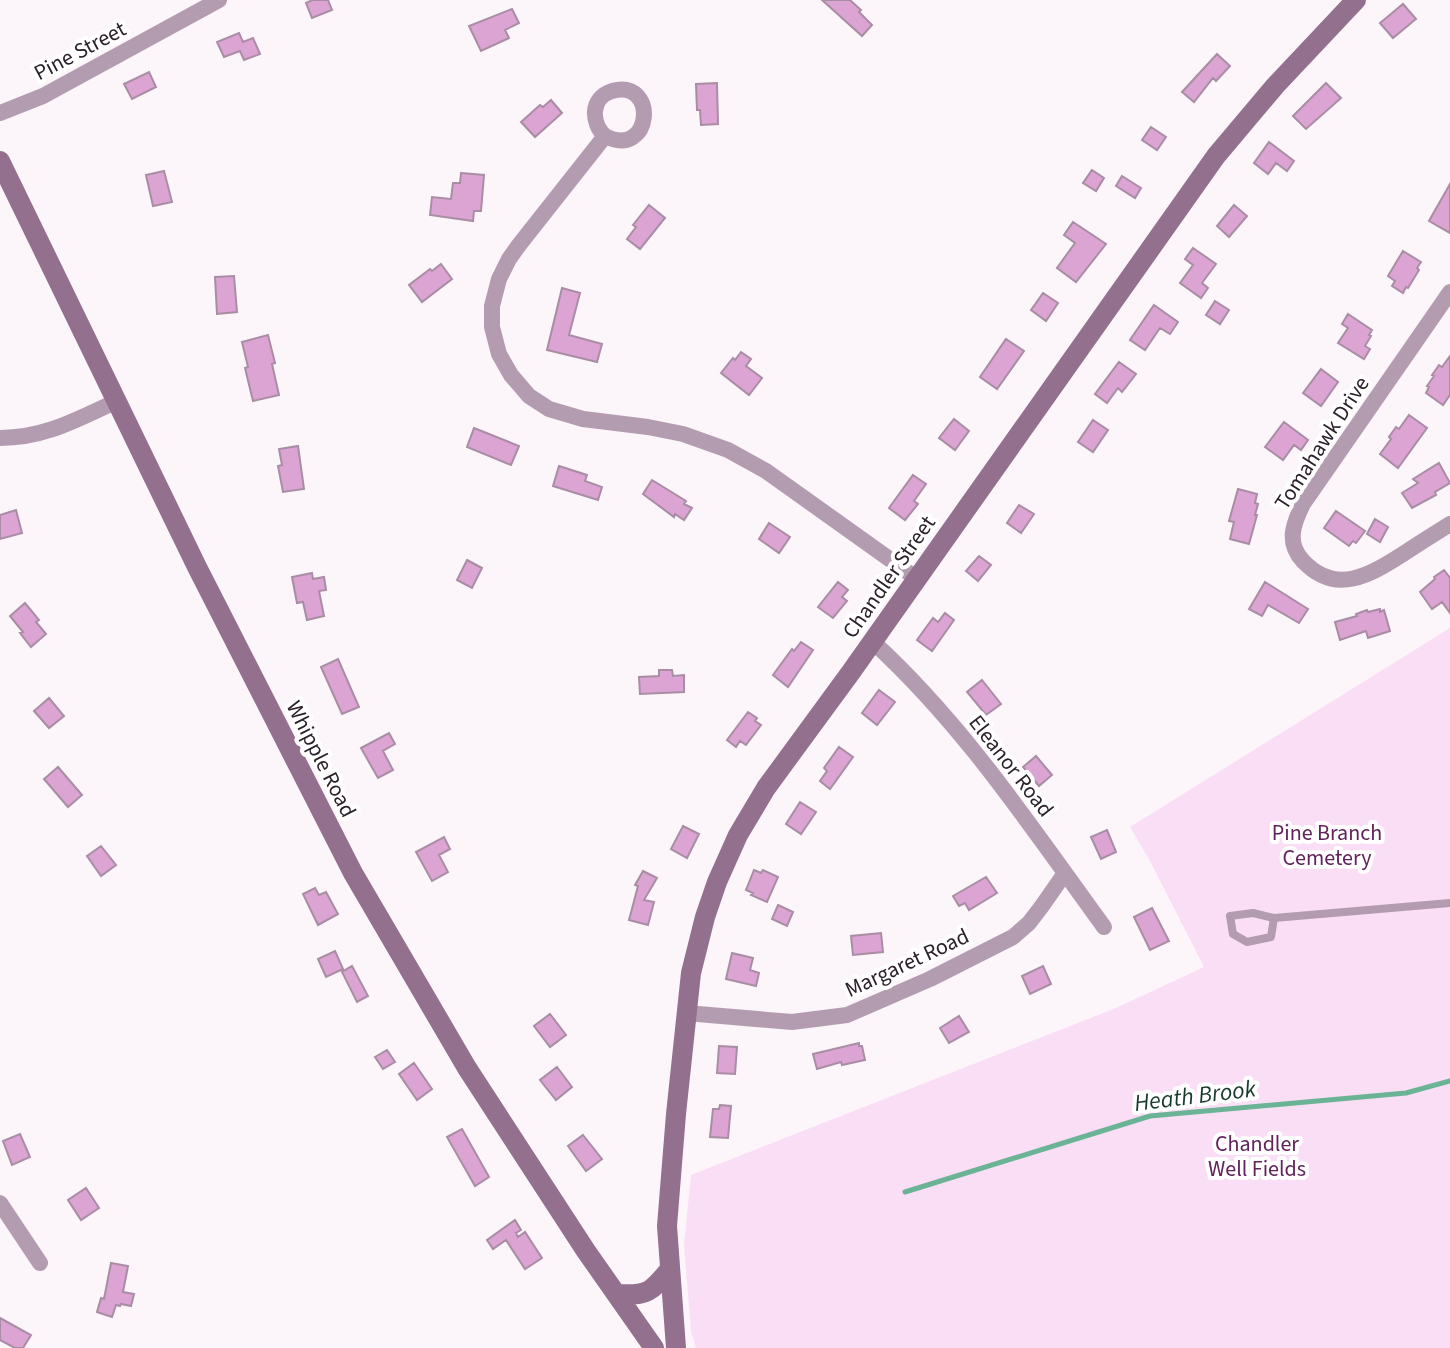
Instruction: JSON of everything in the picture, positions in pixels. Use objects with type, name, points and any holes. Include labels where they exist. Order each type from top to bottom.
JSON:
[{"type":"main road","name":"Chandler Street","points":[[676,1348],[667,1226],[686,1013],[691,973],[705,917],[738,835],[766,788],[873,642],[1216,156],[1275,86],[1356,0]]},
{"type":"main road","name":"Whipple Road","points":[[0,161],[197,567],[353,873],[467,1068],[559,1212],[654,1348]]},
{"type":"main road","points":[[617,1294],[638,1296],[653,1289],[670,1269]]},
{"type":"street","name":"Pine Street","points":[[0,113],[43,96],[219,0]]},
{"type":"street","points":[[605,136],[519,245],[499,279],[492,306],[492,327],[499,354],[511,375],[529,396],[549,409],[583,419],[683,434],[717,445],[766,471],[916,578]]},
{"type":"street","name":"Tomahawk Drive","points":[[1450,292],[1308,497],[1293,526],[1292,540],[1298,555],[1318,574],[1335,580],[1350,580],[1384,566],[1450,524]]},
{"type":"street","points":[[0,438],[38,435],[117,401]]},
{"type":"street","name":"Eleanor Road","points":[[873,642],[930,698],[1104,927]]},
{"type":"street","name":"Margaret Road","points":[[686,1013],[792,1022],[847,1015],[930,979],[1013,937],[1029,923],[1065,873]]},
{"type":"street","points":[[0,1203],[40,1263]]},
{"type":"lane","points":[[1274,918],[1271,937],[1247,942],[1233,934],[1230,916],[1253,913],[1274,918],[1450,903]]},
{"type":"green space","name":"Chandler Well Fields","points":[[1450,628],[1450,1348],[696,1348],[691,1331],[684,1245],[691,1175],[1116,1008],[1204,967],[1130,827]]},
{"type":"building","points":[[328,0],[332,10],[312,18],[306,3]]},
{"type":"building","points":[[822,0],[850,0],[872,25],[862,36]]},
{"type":"building","points":[[1403,4],[1416,19],[1393,38],[1380,23]]},
{"type":"building","points":[[512,9],[519,23],[505,30],[509,38],[481,51],[469,26]]},
{"type":"building","points":[[239,33],[243,42],[253,38],[260,54],[244,60],[240,51],[224,57],[217,42]]},
{"type":"building","points":[[1217,54],[1230,66],[1216,81],[1213,78],[1194,102],[1182,92]]},
{"type":"building","points":[[149,72],[156,87],[132,99],[124,84]]},
{"type":"building","points":[[717,83],[718,124],[701,125],[696,84]]},
{"type":"building","points":[[1326,83],[1341,98],[1306,129],[1293,116]]},
{"type":"building","points":[[551,100],[562,113],[535,137],[521,122],[540,105],[543,107]]},
{"type":"building","points":[[1151,127],[1166,137],[1157,150],[1142,140]]},
{"type":"building","points":[[1269,142],[1294,161],[1287,171],[1276,163],[1268,174],[1254,163]]},
{"type":"building","points":[[1092,170],[1104,178],[1096,191],[1083,183]]},
{"type":"building","points":[[164,171],[172,202],[153,206],[146,175]]},
{"type":"building","points":[[461,173],[484,175],[481,211],[474,211],[473,221],[430,215],[432,197],[451,199],[453,183],[460,183]]},
{"type":"building","points":[[1122,176],[1141,188],[1135,198],[1116,186]]},
{"type":"building","points":[[1450,184],[1450,233],[1429,221]]},
{"type":"building","points":[[649,205],[665,218],[640,249],[627,239],[636,227],[633,225]]},
{"type":"building","points":[[1234,205],[1247,216],[1229,237],[1217,226]]},
{"type":"building","points":[[1073,222],[1106,244],[1076,282],[1057,268],[1075,243],[1064,235]]},
{"type":"building","points":[[1193,248],[1216,264],[1202,283],[1208,288],[1201,298],[1180,283],[1193,265],[1185,259]]},
{"type":"building","points":[[1403,251],[1421,262],[1403,293],[1392,286],[1395,281],[1388,276]]},
{"type":"building","points":[[441,264],[452,279],[422,302],[409,285]]},
{"type":"building","points":[[234,276],[237,312],[217,314],[215,277]]},
{"type":"building","points":[[562,288],[580,293],[569,335],[602,344],[597,362],[547,350]]},
{"type":"building","points":[[1043,293],[1058,303],[1046,321],[1031,310]]},
{"type":"building","points":[[1215,301],[1229,310],[1220,324],[1206,315]]},
{"type":"building","points":[[1154,305],[1178,322],[1170,334],[1160,328],[1145,350],[1130,340]]},
{"type":"building","points":[[1348,314],[1372,330],[1365,346],[1370,349],[1364,359],[1338,343],[1348,328],[1342,324]]},
{"type":"building","points":[[268,335],[279,395],[253,401],[242,342]]},
{"type":"building","points":[[1006,339],[1024,351],[997,389],[980,377]]},
{"type":"building","points":[[741,352],[751,359],[746,366],[762,378],[749,395],[721,373]]},
{"type":"building","points":[[1450,356],[1450,395],[1443,405],[1426,393],[1427,386],[1439,365],[1442,367]]},
{"type":"building","points":[[1119,362],[1136,374],[1122,392],[1118,388],[1107,403],[1095,394]]},
{"type":"building","points":[[1321,369],[1338,382],[1321,406],[1303,393]]},
{"type":"building","points":[[1409,415],[1427,428],[1398,468],[1380,454],[1396,427],[1399,429]]},
{"type":"building","points":[[954,419],[969,431],[955,450],[939,438]]},
{"type":"building","points":[[1093,420],[1108,430],[1093,452],[1078,442]]},
{"type":"building","points":[[1284,422],[1308,440],[1301,450],[1294,445],[1283,460],[1265,447]]},
{"type":"building","points":[[474,428],[519,446],[511,465],[467,447]]},
{"type":"building","points":[[298,446],[304,489],[283,492],[278,466],[282,465],[279,449]]},
{"type":"building","points":[[1439,463],[1450,483],[1412,508],[1402,493],[1418,483],[1413,479]]},
{"type":"building","points":[[559,466],[587,475],[585,481],[602,487],[598,500],[553,486]]},
{"type":"building","points":[[913,475],[926,484],[914,501],[918,504],[905,520],[889,508]]},
{"type":"building","points":[[652,480],[692,508],[684,520],[675,514],[674,517],[643,494]]},
{"type":"building","points":[[1238,489],[1257,494],[1257,515],[1249,544],[1230,539],[1234,522],[1229,521]]},
{"type":"building","points":[[1019,505],[1034,514],[1021,533],[1007,523]]},
{"type":"building","points":[[16,510],[22,533],[0,539],[0,515]]},
{"type":"building","points":[[1336,511],[1365,531],[1356,543],[1353,541],[1349,546],[1324,528]]},
{"type":"building","points":[[1375,519],[1388,527],[1380,542],[1367,534]]},
{"type":"building","points":[[769,523],[790,537],[779,553],[759,539]]},
{"type":"building","points":[[979,556],[991,565],[978,581],[966,571]]},
{"type":"building","points":[[467,560],[482,568],[472,588],[457,580]]},
{"type":"building","points":[[1444,570],[1450,578],[1450,613],[1442,602],[1432,609],[1420,592]]},
{"type":"building","points":[[312,573],[313,579],[324,577],[326,590],[319,591],[324,616],[307,620],[303,602],[297,603],[292,577]]},
{"type":"building","points":[[838,582],[848,590],[842,597],[847,601],[833,618],[818,607]]},
{"type":"building","points":[[1265,582],[1308,609],[1299,623],[1268,605],[1262,616],[1249,609]]},
{"type":"building","points":[[25,603],[46,634],[31,647],[10,616]]},
{"type":"building","points":[[1380,609],[1380,612],[1384,610],[1390,631],[1368,638],[1366,631],[1340,640],[1335,622],[1367,610]]},
{"type":"building","points":[[945,613],[954,620],[932,651],[917,640],[933,618],[938,622]]},
{"type":"building","points":[[801,642],[813,650],[788,687],[773,675]]},
{"type":"building","points":[[338,659],[359,707],[342,714],[321,667]]},
{"type":"building","points":[[659,670],[672,670],[673,676],[684,675],[684,692],[640,694],[639,677],[659,676]]},
{"type":"building","points":[[982,680],[1001,704],[986,715],[967,692]]},
{"type":"building","points":[[879,690],[895,702],[877,725],[862,713]]},
{"type":"building","points":[[49,698],[64,716],[49,728],[34,711]]},
{"type":"building","points":[[748,712],[761,725],[746,745],[740,741],[736,747],[727,740]]},
{"type":"building","points":[[389,733],[395,744],[383,751],[393,770],[378,778],[361,748]]},
{"type":"building","points":[[839,747],[853,757],[830,789],[820,781],[827,771],[824,768]]},
{"type":"building","points":[[1036,756],[1052,775],[1039,786],[1023,767]]},
{"type":"building","points":[[58,767],[82,795],[68,807],[44,779]]},
{"type":"building","points":[[800,802],[816,812],[801,834],[786,824]]},
{"type":"building","points":[[683,826],[699,834],[687,858],[671,849]]},
{"type":"building","points":[[1107,830],[1116,852],[1101,859],[1091,837]]},
{"type":"building","points":[[444,837],[450,849],[439,855],[448,872],[432,881],[416,852]]},
{"type":"building","points":[[101,846],[116,865],[101,876],[87,856]]},
{"type":"building","points":[[754,870],[761,873],[763,870],[778,877],[767,902],[746,890]]},
{"type":"building","points":[[643,871],[657,878],[644,900],[654,902],[648,925],[629,920],[638,886],[635,885]]},
{"type":"building","points":[[986,877],[997,893],[969,910],[965,903],[959,906],[953,896]]},
{"type":"building","points":[[315,888],[319,895],[326,892],[338,914],[318,925],[303,894]]},
{"type":"building","points":[[778,905],[793,912],[787,926],[772,919]]},
{"type":"building","points":[[1152,908],[1169,941],[1150,950],[1134,917]]},
{"type":"building","points":[[881,933],[883,952],[853,955],[851,936]]},
{"type":"building","points":[[335,951],[343,969],[326,977],[318,959]]},
{"type":"building","points":[[732,953],[753,958],[750,970],[759,973],[756,986],[726,979]]},
{"type":"building","points":[[352,966],[368,996],[357,1002],[342,972]]},
{"type":"building","points":[[1043,966],[1051,984],[1030,994],[1022,976]]},
{"type":"building","points":[[550,1014],[566,1035],[550,1047],[534,1026]]},
{"type":"building","points":[[959,1016],[969,1032],[949,1043],[940,1028]]},
{"type":"building","points":[[859,1043],[865,1060],[842,1065],[841,1062],[817,1069],[813,1054]]},
{"type":"building","points":[[719,1046],[737,1047],[735,1074],[717,1073]]},
{"type":"building","points":[[387,1050],[395,1062],[383,1069],[375,1057]]},
{"type":"building","points":[[414,1063],[432,1089],[417,1100],[399,1074]]},
{"type":"building","points":[[557,1067],[572,1087],[556,1100],[540,1080]]},
{"type":"building","points":[[720,1105],[731,1106],[728,1138],[710,1137],[713,1109],[719,1109]]},
{"type":"building","points":[[462,1129],[489,1177],[475,1186],[447,1137]]},
{"type":"building","points":[[20,1134],[30,1157],[12,1165],[3,1141]]},
{"type":"building","points":[[583,1135],[602,1159],[586,1171],[568,1146]]},
{"type":"building","points":[[86,1188],[99,1208],[81,1220],[68,1200]]},
{"type":"building","points":[[515,1220],[521,1230],[516,1233],[518,1237],[525,1232],[542,1258],[525,1269],[506,1240],[493,1249],[487,1240]]},
{"type":"building","points":[[111,1263],[128,1266],[123,1292],[134,1294],[131,1306],[116,1305],[112,1317],[97,1312],[101,1298],[104,1299]]},
{"type":"building","points":[[0,1318],[31,1335],[23,1348],[15,1348],[0,1340]]},
{"type":"waterway","name":"Heath Brook","points":[[905,1192],[1150,1116],[1406,1093],[1450,1081]]},
{"type":"park label","name":"Pine Branch Cemetery","points":[[1327,846]]}]
